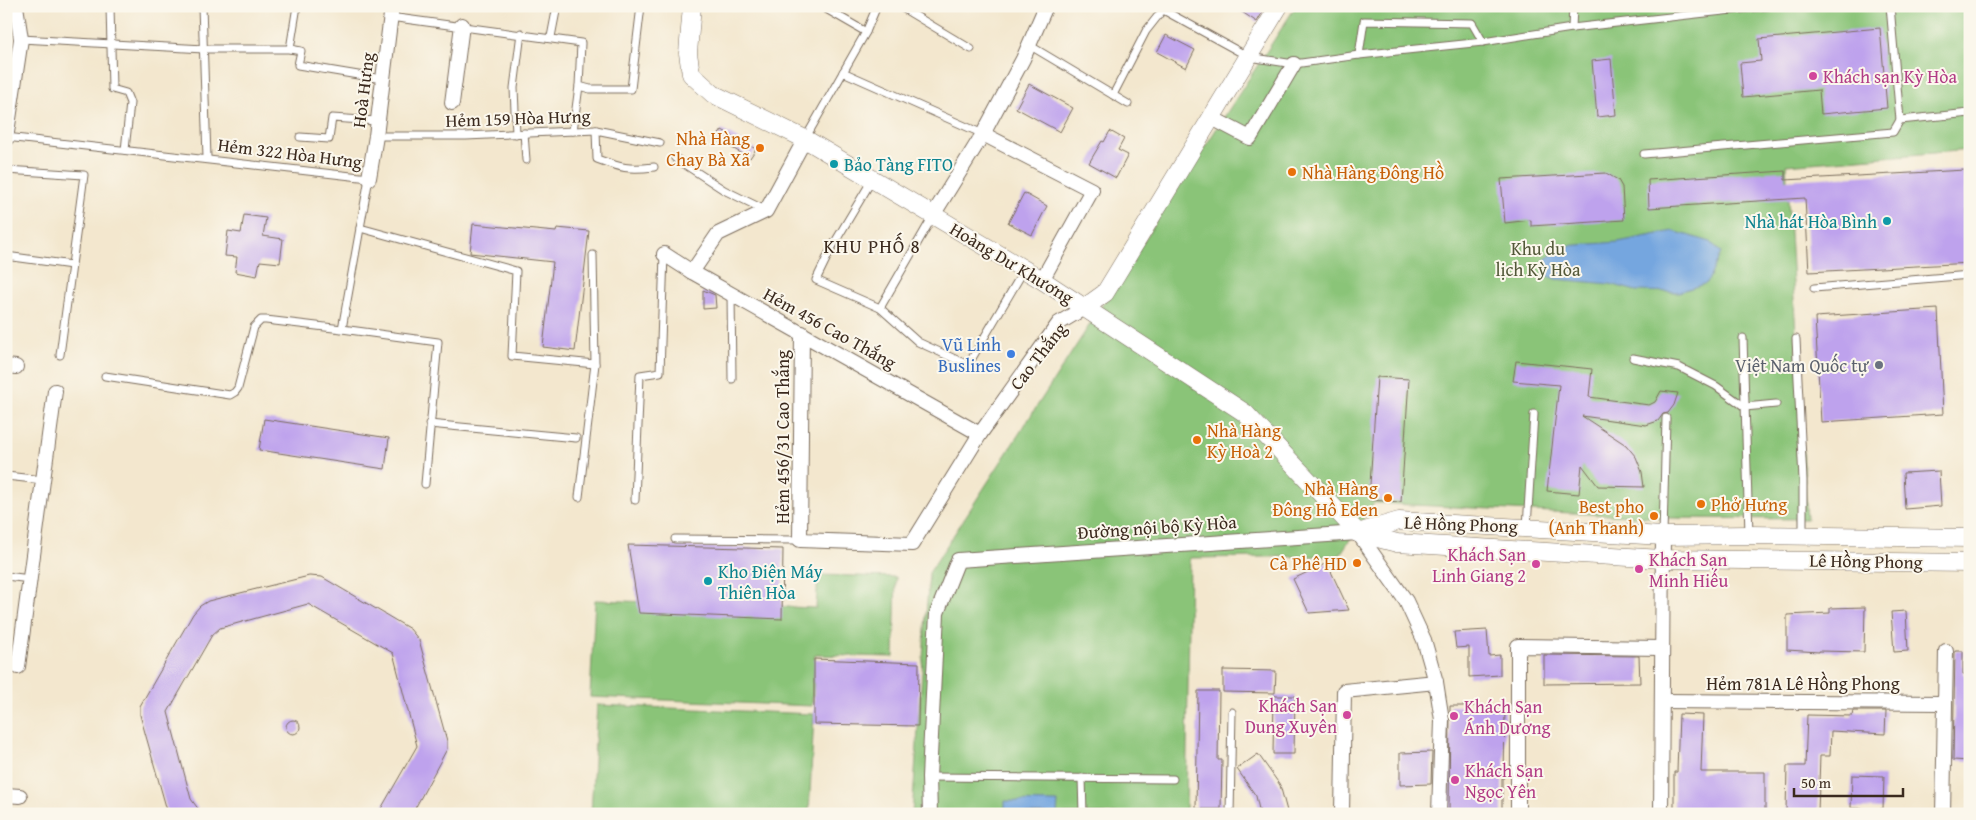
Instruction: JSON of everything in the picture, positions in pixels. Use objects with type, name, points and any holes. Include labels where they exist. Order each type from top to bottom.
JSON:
[{"type":"street","points":[[6,138],[11,75],[21,39],[16,6]]},
{"type":"street","name":"Hoàng Dư Khương","points":[[692,6],[688,53],[691,74],[714,94],[805,139],[1042,280],[1245,414],[1358,533]]},
{"type":"street","points":[[933,215],[983,134],[1029,44],[1046,6]]},
{"type":"street","name":"Cao Thắng","points":[[800,540],[912,544],[980,434],[1059,323],[1105,293],[1279,6]]},
{"type":"street","name":"Hoà Hưng","points":[[369,178],[391,11]]},
{"type":"street","points":[[452,103],[462,25]]},
{"type":"street","points":[[1212,118],[1250,138],[1294,64]]},
{"type":"street","points":[[983,134],[1092,190],[1042,280]]},
{"type":"street","points":[[692,272],[718,234],[766,211],[805,139]]},
{"type":"street","name":"Hẻm 456 Cao Thắng","points":[[664,254],[692,272],[980,434]]},
{"type":"street","name":"Hẻm 456/31 Cao Thắng","points":[[800,540],[802,333]]},
{"type":"street","points":[[12,666],[30,579],[55,391]]},
{"type":"street","name":"Lê Hồng Phong","points":[[1358,533],[1399,521],[1663,536],[1749,535],[1970,538]]},
{"type":"street","points":[[1358,533],[1406,600],[1424,640],[1436,682],[1442,720],[1440,814]]},
{"type":"street","name":"Lê Hồng Phong","points":[[1358,533],[1397,543],[1662,560],[1970,562]]},
{"type":"street","name":"Đường nội bộ Kỳ Hòa","points":[[929,777],[937,613],[958,560],[1358,533]]},
{"type":"street","points":[[1661,814],[1663,536]]},
{"type":"street","points":[[1518,814],[1518,646],[1661,648]]},
{"type":"street","points":[[1942,814],[1946,651]]},
{"type":"street","points":[[1342,814],[1344,691],[1436,682]]},
{"type":"street","name":"Hẻm 781A Lê Hồng Phong","points":[[1662,701],[1944,703]]},
{"type":"street","points":[[929,777],[930,814]]},
{"type":"street","points":[[6,796],[20,796]]},
{"type":"lane","points":[[110,6],[112,89],[126,93],[130,103],[125,150]]},
{"type":"lane","points":[[202,6],[207,158]]},
{"type":"lane","points":[[290,49],[297,6]]},
{"type":"lane","points":[[370,6],[462,25],[582,43],[573,131]]},
{"type":"lane","points":[[551,37],[556,6]]},
{"type":"lane","points":[[579,86],[590,89],[631,88],[641,6]]},
{"type":"lane","points":[[821,6],[866,32]]},
{"type":"lane","points":[[805,139],[866,32],[877,6]]},
{"type":"lane","points":[[900,6],[971,49]]},
{"type":"lane","points":[[1572,28],[1573,6]]},
{"type":"lane","points":[[1113,95],[1146,31],[1162,8],[1249,57],[1294,64],[1483,42],[1572,28],[1768,6]]},
{"type":"lane","points":[[1644,154],[1893,132],[1900,120],[1890,6]]},
{"type":"lane","points":[[1359,55],[1364,21],[1472,23],[1483,42]]},
{"type":"lane","points":[[516,134],[514,88],[521,33]]},
{"type":"lane","points":[[21,39],[204,49],[290,49],[301,51],[298,66],[382,79]]},
{"type":"lane","points":[[1029,44],[1128,104]]},
{"type":"lane","points":[[843,72],[983,134]]},
{"type":"lane","points":[[1900,120],[1970,113]]},
{"type":"lane","points":[[300,137],[329,139],[332,118],[377,121]]},
{"type":"lane","points":[[596,130],[597,159],[633,170],[654,167]]},
{"type":"lane","name":"Hẻm 159 Hòa Hưng","points":[[376,136],[466,136],[596,130],[660,143]]},
{"type":"lane","points":[[524,133],[526,160]]},
{"type":"lane","name":"Hẻm 322 Hòa Hưng","points":[[6,138],[207,158],[369,178]]},
{"type":"lane","points":[[675,158],[724,190],[766,211]]},
{"type":"lane","points":[[6,170],[84,175],[60,355]]},
{"type":"lane","points":[[342,329],[369,178]]},
{"type":"lane","points":[[872,180],[832,247],[816,280],[880,308],[918,342],[968,365],[1024,270]]},
{"type":"lane","points":[[880,308],[933,215]]},
{"type":"lane","points":[[360,228],[516,271],[512,356],[595,364]]},
{"type":"lane","points":[[635,500],[640,375],[660,372],[664,254]]},
{"type":"lane","points":[[579,497],[595,364],[592,255]]},
{"type":"lane","points":[[6,256],[72,266]]},
{"type":"lane","points":[[1814,288],[1970,275]]},
{"type":"lane","points":[[731,294],[732,380]]},
{"type":"lane","points":[[105,376],[230,395],[238,388],[254,327],[261,320],[438,342],[425,484]]},
{"type":"lane","points":[[1743,338],[1749,535]]},
{"type":"lane","points":[[1796,339],[1803,480],[1803,536]]},
{"type":"lane","points":[[1633,358],[1679,367],[1716,386],[1745,407],[1776,404]]},
{"type":"lane","points":[[1527,527],[1534,414]]},
{"type":"lane","points":[[1663,536],[1666,418]]},
{"type":"lane","points":[[430,424],[576,438]]},
{"type":"lane","points":[[6,476],[43,480]]},
{"type":"lane","points":[[675,539],[800,540]]},
{"type":"lane","points":[[6,576],[30,579]]},
{"type":"lane","points":[[1230,814],[1232,712]]},
{"type":"lane","points":[[929,777],[1173,779]]},
{"type":"lane","points":[[1082,778],[1083,814]]},
{"type":"green space","name":"Khu du lịch Kỳ Hòa","points":[[1296,6],[1970,6],[1970,150],[1786,165],[1807,519],[1669,518],[1374,503],[1339,556],[1190,558],[1186,814],[912,814],[929,573]]},
{"type":"green space","points":[[818,575],[896,577],[894,657],[815,655],[812,706],[590,697],[595,600],[816,608]]},
{"type":"green space","points":[[597,705],[814,714],[809,814],[591,814]]},
{"type":"water","points":[[1673,231],[1711,242],[1721,253],[1707,283],[1679,292],[1636,291],[1610,284],[1555,279],[1544,274],[1543,261],[1563,246],[1618,242]]},
{"type":"water","points":[[1005,801],[1058,802],[1057,814],[1005,814]]},
{"type":"building","points":[[1233,6],[1266,6],[1257,22]]},
{"type":"building","name":"Khách sạn Kỳ Hòa","points":[[1880,28],[1887,108],[1821,114],[1819,90],[1743,97],[1740,63],[1761,61],[1759,39]]},
{"type":"building","points":[[1166,35],[1195,50],[1186,68],[1157,52]]},
{"type":"building","points":[[1611,59],[1616,115],[1597,117],[1592,61]]},
{"type":"building","points":[[1029,84],[1073,108],[1060,132],[1016,108]]},
{"type":"building","points":[[722,130],[756,149],[750,158],[716,139]]},
{"type":"building","points":[[1110,131],[1124,139],[1118,150],[1128,155],[1116,178],[1089,163]]},
{"type":"building","name":"Nhà hát Hòa Bình","points":[[1965,170],[1970,263],[1809,272],[1805,198],[1649,208],[1648,180],[1785,171],[1785,180]]},
{"type":"building","points":[[1606,173],[1618,180],[1622,187],[1624,220],[1531,226],[1531,220],[1505,223],[1501,179]]},
{"type":"building","points":[[1024,193],[1047,206],[1032,235],[1008,223]]},
{"type":"building","points":[[244,215],[266,218],[263,236],[283,239],[280,263],[260,261],[257,276],[235,272],[237,257],[225,256],[228,231],[241,233]]},
{"type":"building","points":[[473,224],[556,232],[557,228],[589,231],[575,351],[543,347],[553,262],[470,253]]},
{"type":"building","points":[[703,290],[715,295],[716,308],[703,309]]},
{"type":"building","name":"Việt Nam Quốc tự","points":[[1938,309],[1943,414],[1821,422],[1815,317]]},
{"type":"building","points":[[1516,361],[1592,369],[1589,397],[1649,405],[1655,402],[1661,391],[1678,393],[1674,405],[1668,413],[1663,414],[1658,421],[1646,425],[1582,416],[1626,445],[1636,457],[1642,472],[1644,487],[1598,486],[1582,465],[1579,494],[1547,491],[1559,385],[1513,381]]},
{"type":"building","points":[[1377,377],[1409,379],[1401,502],[1369,500]]},
{"type":"building","points":[[264,419],[389,438],[385,469],[259,450]]},
{"type":"building","points":[[1939,471],[1941,506],[1905,509],[1903,473]]},
{"type":"building","name":"Kho Điện Máy Thiên Hòa","points":[[628,545],[783,549],[782,619],[639,613]]},
{"type":"building","points":[[1327,563],[1349,610],[1309,613],[1293,579]]},
{"type":"building","points":[[309,576],[322,577],[410,629],[419,640],[447,741],[447,749],[412,814],[378,814],[417,746],[393,653],[308,604],[220,628],[212,635],[168,712],[191,799],[202,814],[168,814],[140,715],[140,706],[193,614],[208,601]]},
{"type":"building","points":[[1865,607],[1864,652],[1787,650],[1787,615],[1830,613],[1830,608]]},
{"type":"building","points":[[1906,611],[1908,651],[1894,652],[1891,612]]},
{"type":"building","points":[[1487,630],[1489,656],[1500,655],[1500,675],[1469,677],[1469,647],[1456,648],[1454,632]]},
{"type":"building","points":[[1955,651],[1963,651],[1963,674],[1970,674],[1970,761],[1953,760]]},
{"type":"building","points":[[1544,655],[1639,656],[1640,683],[1544,684]]},
{"type":"building","points":[[814,659],[919,663],[918,726],[814,724]]},
{"type":"building","points":[[1223,670],[1276,671],[1275,693],[1223,692]]},
{"type":"building","points":[[1198,691],[1219,691],[1218,760],[1222,760],[1221,809],[1196,809]]},
{"type":"building","points":[[1274,696],[1295,696],[1294,754],[1273,754]]},
{"type":"building","points":[[1450,706],[1505,706],[1502,814],[1449,814]]},
{"type":"building","points":[[1853,711],[1886,711],[1885,734],[1831,731],[1830,756],[1820,756],[1818,812],[1786,811],[1787,766],[1805,766],[1807,715],[1852,716]]},
{"type":"building","points":[[1679,714],[1703,715],[1701,772],[1765,772],[1765,814],[1674,814],[1674,772],[1677,772]]},
{"type":"building","points":[[290,720],[296,720],[300,727],[296,734],[290,734],[286,730],[286,724]]},
{"type":"building","points":[[1432,752],[1431,784],[1400,785],[1400,753]]},
{"type":"building","points":[[1258,754],[1280,785],[1287,811],[1276,814],[1260,814],[1256,796],[1237,769]]},
{"type":"building","points":[[1852,775],[1884,776],[1883,809],[1851,808]]},
{"type":"place","name":"Khách sạn Kỳ Hòa","points":[[1813,76]]},
{"type":"place","name":"Nhà Hàng Chay Bà Xã","points":[[760,148]]},
{"type":"place","name":"Bảo Tàng FITO","points":[[834,164]]},
{"type":"place","name":"Nhà Hàng Đông Hồ","points":[[1292,172]]},
{"type":"place","name":"Nhà hát Hòa Bình","points":[[1887,221]]},
{"type":"place","name":"Vũ Linh Buslines","points":[[1011,354]]},
{"type":"place","name":"Việt Nam Quốc tự","points":[[1879,365]]},
{"type":"place","name":"Nhà Hàng Kỳ Hoà 2","points":[[1197,440]]},
{"type":"place","name":"Nhà Hàng Đông Hồ Eden","points":[[1388,498]]},
{"type":"place","name":"Phở Hưng","points":[[1701,504]]},
{"type":"place","name":"Best pho (Anh Thanh)","points":[[1654,516]]},
{"type":"place","name":"Cà Phê HD","points":[[1357,563]]},
{"type":"place","name":"Khách Sạn Linh Giang 2","points":[[1536,564]]},
{"type":"place","name":"Khách Sạn Minh Hiếu","points":[[1639,569]]},
{"type":"place","name":"Kho Điện Máy Thiên Hòa","points":[[708,581]]},
{"type":"place","name":"Khách Sạn Dung Xuyên","points":[[1347,715]]},
{"type":"place","name":"Khách Sạn Ánh Dương","points":[[1454,716]]},
{"type":"place","name":"Khách Sạn Ngọc Yên","points":[[1455,780]]},
{"type":"district","name":"KHU PHỐ 8","points":[[872,246]]}]
